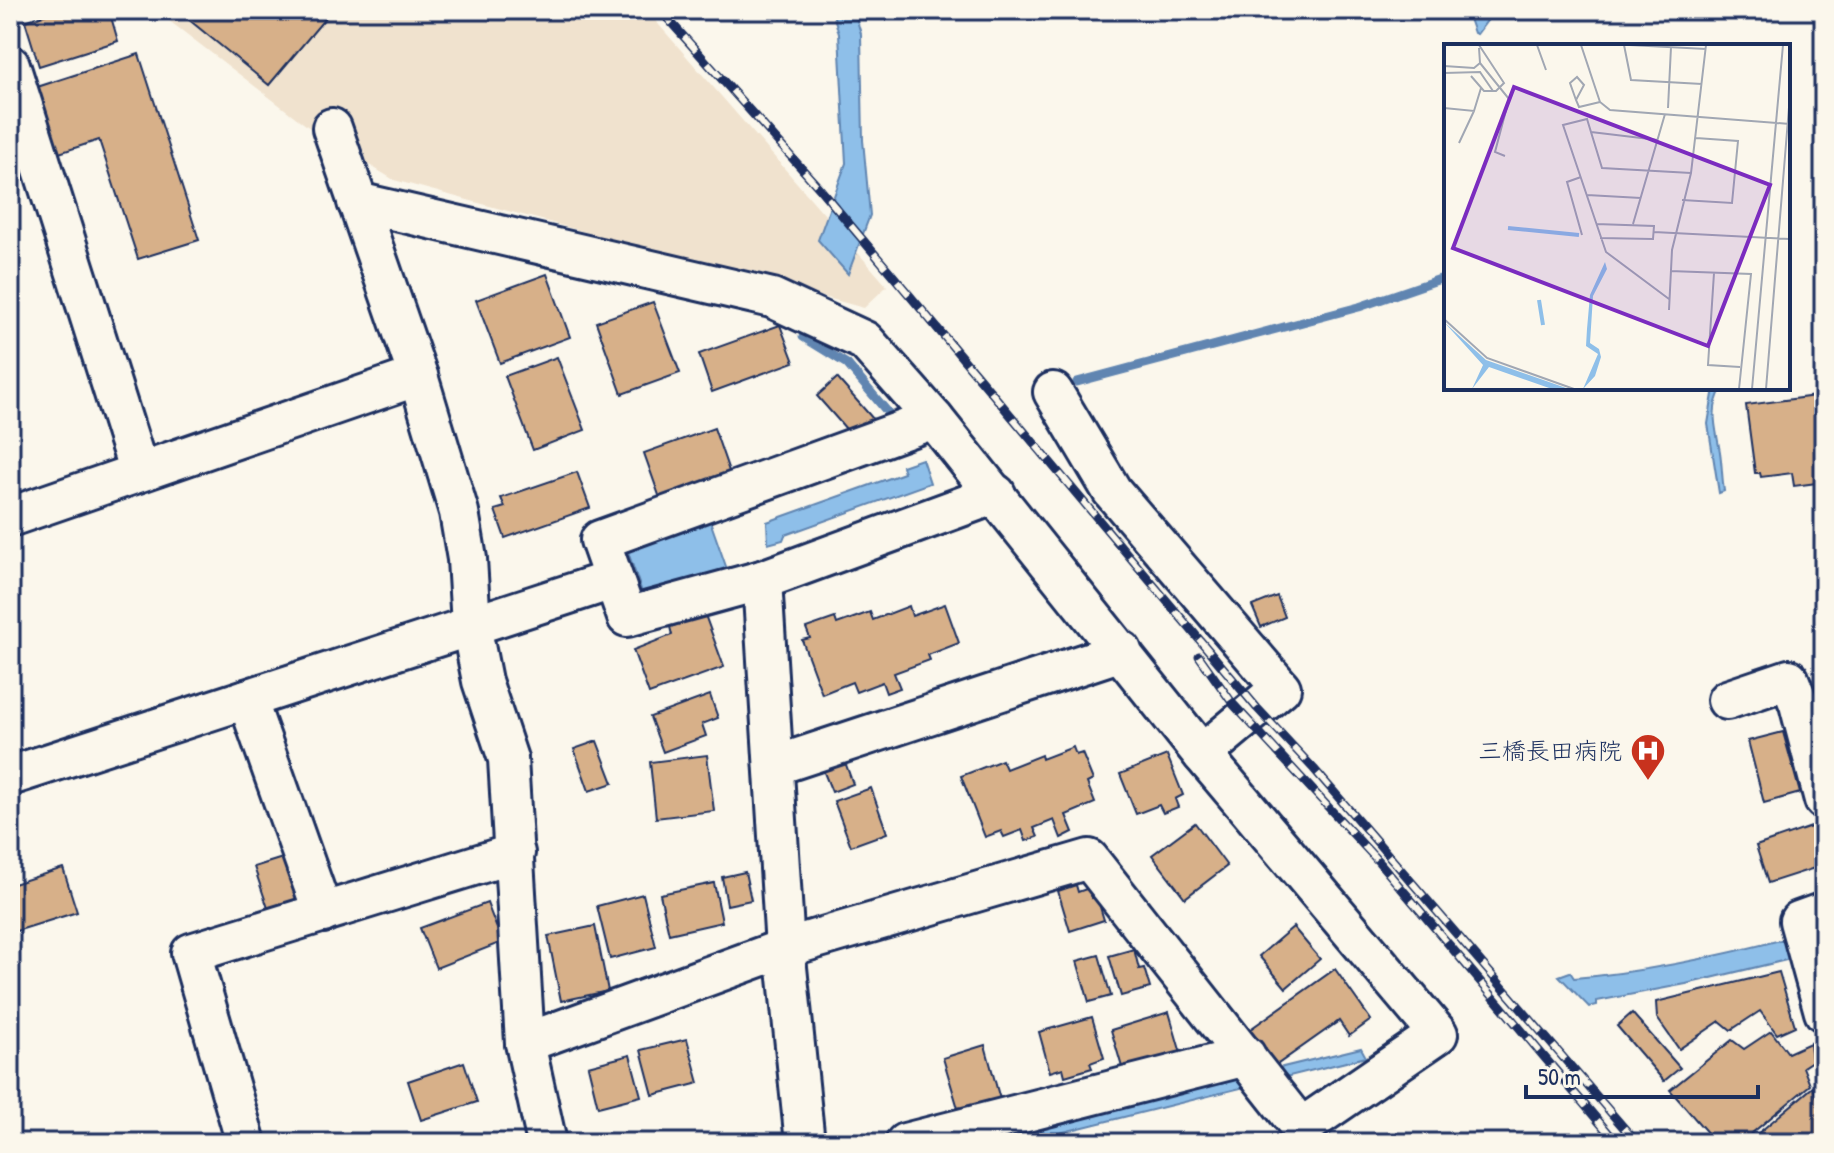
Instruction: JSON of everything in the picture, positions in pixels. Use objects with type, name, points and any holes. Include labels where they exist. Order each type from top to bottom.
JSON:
[{"type":"street","points":[[10,65],[139,472]]},
{"type":"street","points":[[332,128],[418,376],[459,512],[467,559],[471,625],[482,681],[508,759],[525,1043],[547,1143]]},
{"type":"street","points":[[357,202],[772,298],[865,341],[934,419],[1202,754],[1438,1034],[1301,1128],[1089,859],[785,948],[525,1043]]},
{"type":"street","points":[[10,517],[418,376]]},
{"type":"street","points":[[1053,392],[1112,491],[1281,688],[1202,754]]},
{"type":"street","points":[[934,419],[600,540],[627,617],[762,580],[996,494]]},
{"type":"street","points":[[10,776],[612,580]]},
{"type":"street","points":[[762,580],[785,948],[805,1143]]},
{"type":"street","points":[[774,766],[1122,651]]},
{"type":"street","points":[[1727,700],[1789,679],[1799,704],[1824,800]]},
{"type":"street","points":[[247,699],[323,913]]},
{"type":"street","points":[[246,1143],[191,953],[515,853]]},
{"type":"street","points":[[1811,933],[1824,1012]]},
{"type":"street","points":[[905,1143],[1246,1056]]},
{"type":"shaded area","points":[[155,10],[646,10],[887,286],[864,308],[394,180],[315,132]]},
{"type":"water","points":[[832,10],[854,10],[861,34],[863,140],[870,215],[848,274],[818,240],[846,163],[839,34]]},
{"type":"water","points":[[1466,10],[1495,10],[1477,34]]},
{"type":"water","points":[[1714,390],[1721,390],[1715,412],[1724,491],[1719,493],[1708,424]]},
{"type":"water","points":[[922,459],[930,483],[785,535],[783,540],[768,544],[767,522],[904,473],[902,466]]},
{"type":"water","points":[[708,515],[729,575],[644,598],[628,552],[631,543]]},
{"type":"water","points":[[1824,928],[1824,951],[1686,984],[1597,1001],[1597,1005],[1589,1007],[1559,976],[1570,972],[1574,978],[1606,975],[1669,965]]},
{"type":"water","points":[[1361,1048],[1366,1057],[1019,1143],[971,1143]]},
{"type":"building","points":[[59,10],[109,10],[118,41],[39,66],[25,21]]},
{"type":"building","points":[[177,10],[332,10],[269,85]]},
{"type":"building","points":[[139,54],[199,240],[138,259],[99,140],[50,156],[28,90]]},
{"type":"building","points":[[547,274],[570,337],[500,363],[476,300]]},
{"type":"building","points":[[653,302],[680,373],[622,394],[596,322]]},
{"type":"building","points":[[780,325],[794,362],[712,392],[699,354]]},
{"type":"building","points":[[557,357],[585,430],[533,450],[505,376]]},
{"type":"building","points":[[837,378],[874,420],[854,438],[817,396]]},
{"type":"building","points":[[1824,395],[1824,482],[1794,486],[1792,473],[1761,477],[1760,473],[1755,473],[1746,405]]},
{"type":"building","points":[[714,428],[731,477],[661,501],[644,453]]},
{"type":"building","points":[[577,472],[590,508],[505,538],[495,510],[505,507],[501,498]]},
{"type":"building","points":[[1277,596],[1285,617],[1261,627],[1252,606]]},
{"type":"building","points":[[945,604],[959,643],[928,655],[930,660],[894,673],[900,688],[886,693],[882,682],[856,692],[852,682],[822,694],[802,640],[810,638],[806,628],[835,618],[837,624],[870,612],[873,620],[909,606],[912,616]]},
{"type":"building","points":[[705,615],[724,667],[649,694],[633,650],[672,635],[670,627]]},
{"type":"building","points":[[710,695],[718,718],[702,724],[706,736],[663,752],[650,717]]},
{"type":"building","points":[[1783,732],[1800,793],[1764,803],[1748,741]]},
{"type":"building","points":[[597,741],[613,783],[589,791],[574,749]]},
{"type":"building","points":[[1073,747],[1076,755],[1082,753],[1093,780],[1087,783],[1095,803],[1066,815],[1073,832],[1061,838],[1054,820],[1034,828],[1038,837],[1026,841],[1022,830],[1004,837],[1001,831],[985,837],[961,776],[1002,760],[1006,769]]},
{"type":"building","points":[[707,755],[714,811],[656,818],[650,762]]},
{"type":"building","points":[[1167,755],[1183,795],[1175,799],[1178,807],[1163,813],[1159,805],[1136,814],[1120,774]]},
{"type":"building","points":[[845,762],[853,784],[832,792],[823,770]]},
{"type":"building","points":[[871,788],[887,833],[851,846],[834,801]]},
{"type":"building","points":[[1195,823],[1227,866],[1185,898],[1152,855]]},
{"type":"building","points":[[1814,826],[1824,865],[1768,883],[1756,846]]},
{"type":"building","points":[[292,855],[307,899],[269,911],[254,867]]},
{"type":"building","points":[[63,868],[77,912],[13,932],[10,923],[10,885]]},
{"type":"building","points":[[745,872],[751,900],[727,905],[722,877]]},
{"type":"building","points":[[714,883],[722,922],[669,934],[660,894]]},
{"type":"building","points":[[1076,885],[1078,892],[1089,888],[1092,898],[1097,897],[1104,920],[1070,931],[1058,891]]},
{"type":"building","points":[[643,894],[656,947],[610,959],[597,906]]},
{"type":"building","points":[[487,903],[502,942],[436,968],[420,928]]},
{"type":"building","points":[[595,926],[608,991],[561,1001],[548,936]]},
{"type":"building","points":[[1293,927],[1320,959],[1286,988],[1259,956]]},
{"type":"building","points":[[1134,949],[1139,969],[1144,968],[1150,988],[1121,996],[1109,956]]},
{"type":"building","points":[[1099,955],[1111,996],[1089,1002],[1077,961]]},
{"type":"building","points":[[1335,969],[1371,1020],[1349,1036],[1339,1021],[1275,1066],[1249,1030]]},
{"type":"building","points":[[1779,972],[1795,1026],[1777,1034],[1760,1011],[1731,1030],[1720,1021],[1679,1049],[1657,1018],[1656,1002]]},
{"type":"building","points":[[1169,1012],[1182,1057],[1124,1074],[1111,1030]]},
{"type":"building","points":[[1632,1013],[1680,1068],[1664,1081],[1617,1026]]},
{"type":"building","points":[[1092,1017],[1104,1058],[1090,1063],[1092,1068],[1065,1076],[1063,1068],[1050,1072],[1039,1032]]},
{"type":"building","points":[[1771,1031],[1788,1053],[1810,1043],[1812,1061],[1803,1067],[1810,1085],[1740,1143],[1716,1143],[1670,1090],[1732,1040],[1744,1049]]},
{"type":"building","points":[[687,1039],[699,1083],[653,1095],[641,1050]]},
{"type":"building","points":[[985,1045],[1001,1103],[960,1115],[943,1058]]},
{"type":"building","points":[[630,1055],[641,1096],[598,1107],[588,1066]]},
{"type":"building","points":[[464,1062],[477,1102],[421,1120],[408,1081]]},
{"type":"building","points":[[1813,1087],[1824,1114],[1824,1143],[1750,1143],[1749,1141]]},
{"type":"building","points":[[758,1133],[761,1143],[714,1143]]},
{"type":"waterway","points":[[1077,382],[1359,307],[1444,278]]},
{"type":"waterway","points":[[803,337],[847,364],[890,415]]},
{"type":"railway","points":[[660,10],[820,189],[1257,708],[1314,769],[1637,1143]]},
{"type":"railway","points":[[1199,656],[1233,704],[1379,862],[1617,1143]]},
{"type":"place","name":"三橋長田病院","points":[[1648,782]]}]
